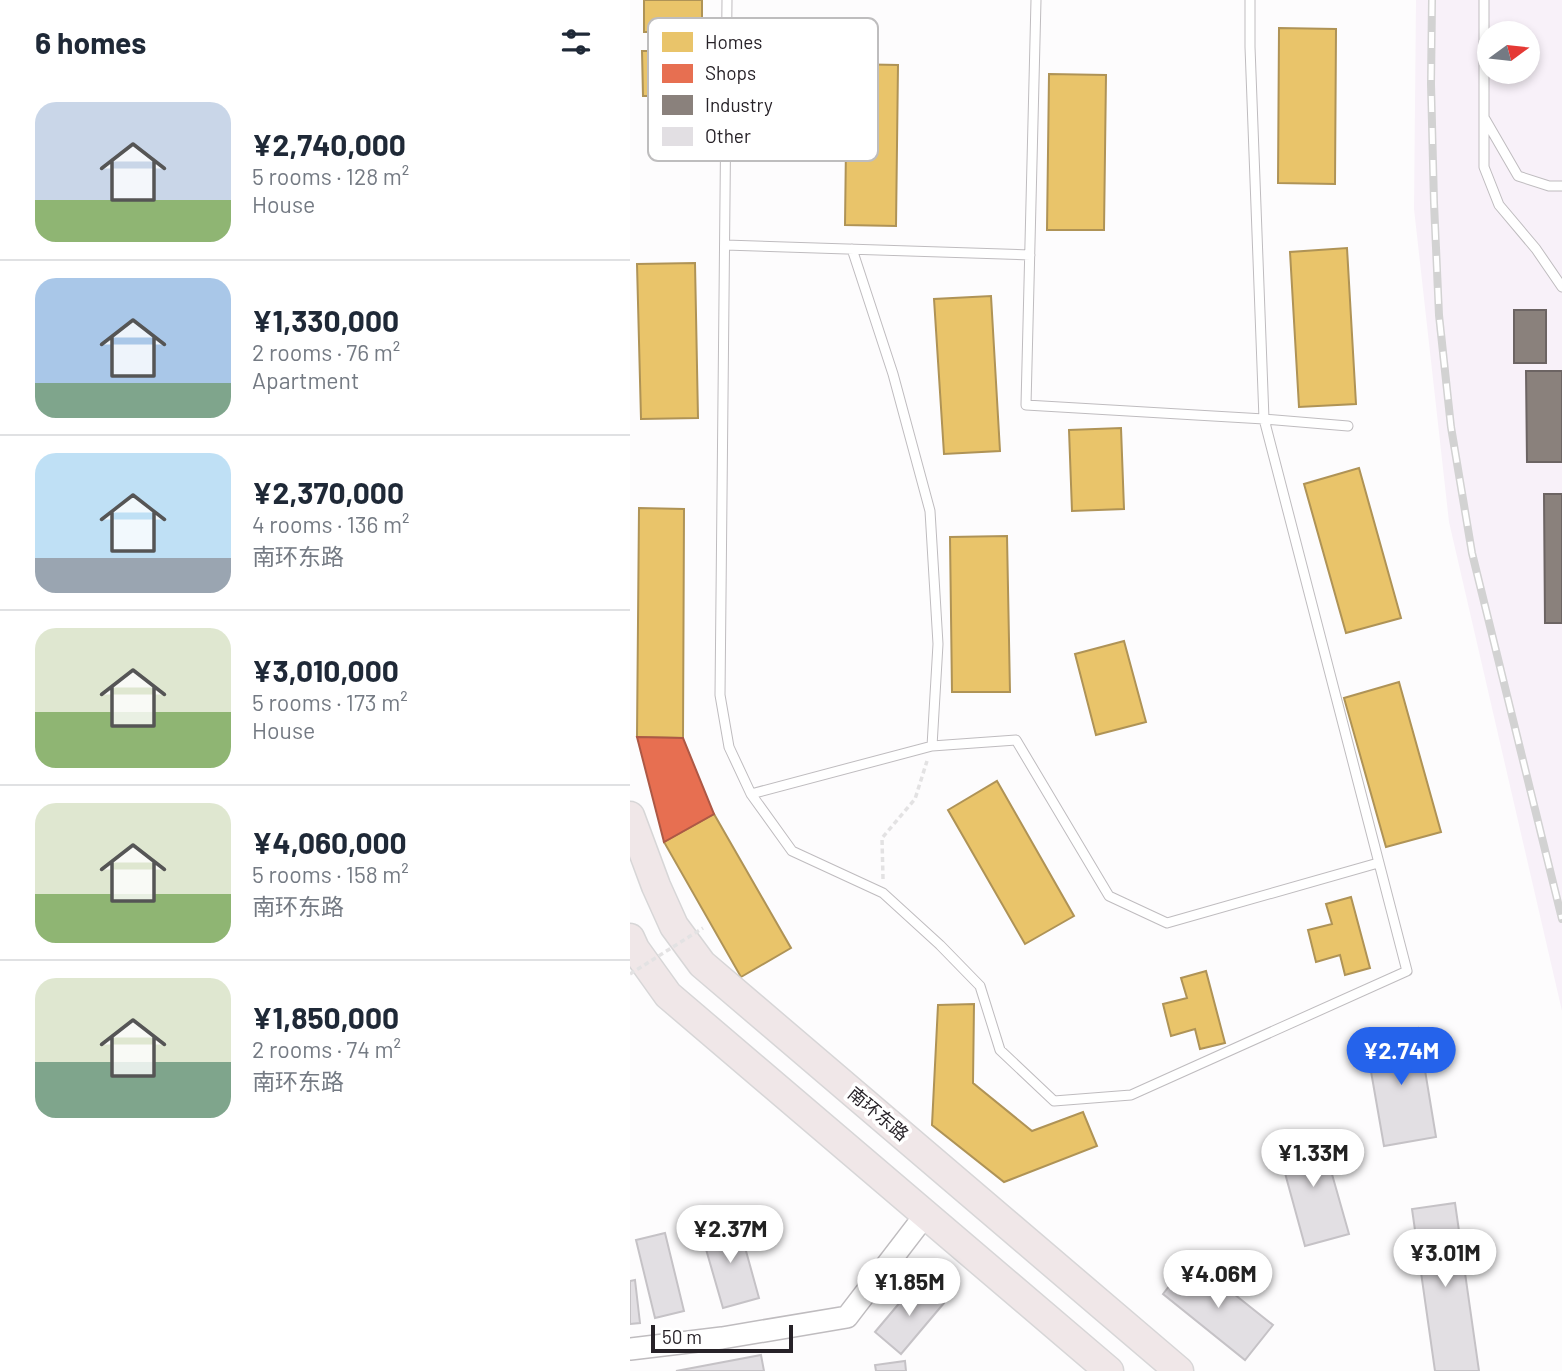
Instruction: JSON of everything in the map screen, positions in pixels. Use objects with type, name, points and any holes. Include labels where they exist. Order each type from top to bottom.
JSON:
[{"type":"highway","name":"南环东路","points":[[630,816],[674,926],[702,964],[1179,1371]]},
{"type":"highway","points":[[630,938],[668,995],[1109,1371]]},
{"type":"street","points":[[630,1349],[722,1338],[847,1317],[926,1214]]},
{"type":"lane","points":[[727,0],[727,18]]},
{"type":"lane","points":[[1036,0],[1026,405],[1348,426]]},
{"type":"lane","points":[[725,161],[720,695],[729,747],[751,794],[792,851],[883,893],[940,945],[980,986],[1000,1050],[1054,1101],[1131,1096],[1407,971],[1264,419],[1250,0]]},
{"type":"lane","points":[[1484,0],[1484,167],[1499,205],[1536,249],[1562,287]]},
{"type":"lane","points":[[1484,117],[1518,176],[1549,186],[1562,186]]},
{"type":"lane","points":[[724,246],[1030,255]]},
{"type":"lane","points":[[852,249],[893,374],[930,512],[938,644],[932,746]]},
{"type":"lane","points":[[751,794],[932,746],[1016,740],[1110,896],[1167,923],[1378,863]]},
{"type":"path","points":[[883,893],[882,838],[915,799],[932,746]]},
{"type":"path","points":[[630,974],[704,928]]},
{"type":"shaded area","points":[[1416,0],[1562,0],[1562,1011],[1449,522],[1414,209]]},
{"type":"building: Homes","points":[[644,0],[702,0],[702,18],[648,18],[648,32],[644,32]]},
{"type":"building: Homes","points":[[1279,28],[1336,29],[1335,184],[1278,183]]},
{"type":"building: Homes","points":[[642,51],[648,51],[648,96],[643,96]]},
{"type":"building: Homes","points":[[878,65],[898,65],[896,226],[845,225],[846,161],[878,161]]},
{"type":"building: Homes","points":[[1049,74],[1106,75],[1104,230],[1047,230]]},
{"type":"building: Homes","points":[[1347,248],[1356,404],[1299,407],[1290,252]]},
{"type":"building: Homes","points":[[695,263],[698,418],[641,419],[637,264]]},
{"type":"building: Homes","points":[[991,296],[1000,451],[944,454],[934,299]]},
{"type":"building: Homes","points":[[1121,428],[1124,509],[1072,511],[1069,430]]},
{"type":"building: Homes","points":[[1359,468],[1401,618],[1346,633],[1304,484]]},
{"type":"building: Homes","points":[[639,508],[684,509],[683,738],[637,737]]},
{"type":"building: Homes","points":[[1007,536],[1010,692],[952,692],[950,537]]},
{"type":"building: Homes","points":[[1124,641],[1146,722],[1096,735],[1075,654]]},
{"type":"building: Homes","points":[[1399,682],[1441,832],[1386,847],[1344,698]]},
{"type":"building: Homes","points":[[997,781],[1074,916],[1025,944],[948,810]]},
{"type":"building: Homes","points":[[714,814],[791,948],[741,977],[664,842]]},
{"type":"building: Homes","points":[[1351,897],[1370,968],[1345,975],[1340,955],[1316,962],[1308,930],[1332,924],[1326,904]]},
{"type":"building: Homes","points":[[1206,971],[1225,1043],[1200,1049],[1195,1029],[1171,1036],[1163,1004],[1187,998],[1181,978]]},
{"type":"building: Homes","points":[[974,1004],[973,1083],[1032,1131],[1083,1112],[1097,1146],[1004,1182],[932,1125],[938,1005]]},
{"type":"building: Shops","points":[[637,737],[683,738],[714,814],[664,842]]},
{"type":"building: Industry","points":[[1514,310],[1546,310],[1546,363],[1514,363]]},
{"type":"building: Industry","points":[[1526,371],[1562,371],[1562,462],[1527,462]]},
{"type":"building: Industry","points":[[1544,494],[1562,494],[1562,623],[1545,623]]},
{"type":"building: Other","points":[[1418,1028],[1436,1137],[1384,1146],[1365,1037]]},
{"type":"building: Other","points":[[1320,1132],[1349,1234],[1305,1246],[1277,1144]]},
{"type":"building: Other","points":[[1455,1203],[1479,1371],[1435,1371],[1412,1209]]},
{"type":"building: Other","points":[[738,1222],[759,1298],[723,1308],[701,1232]]},
{"type":"building: Other","points":[[665,1233],[684,1311],[655,1318],[636,1240]]},
{"type":"building: Other","points":[[1190,1259],[1273,1325],[1245,1360],[1163,1294]]},
{"type":"building: Other","points":[[635,1280],[640,1323],[630,1324],[630,1281]]},
{"type":"building: Other","points":[[918,1281],[944,1303],[901,1354],[875,1332]]},
{"type":"building: Other","points":[[761,1355],[764,1371],[676,1371]]},
{"type":"building: Other","points":[[905,1361],[906,1371],[876,1371],[875,1365]]},
{"type":"railway","points":[[1432,0],[1434,203],[1439,315],[1451,427],[1472,553],[1562,919]]}]
